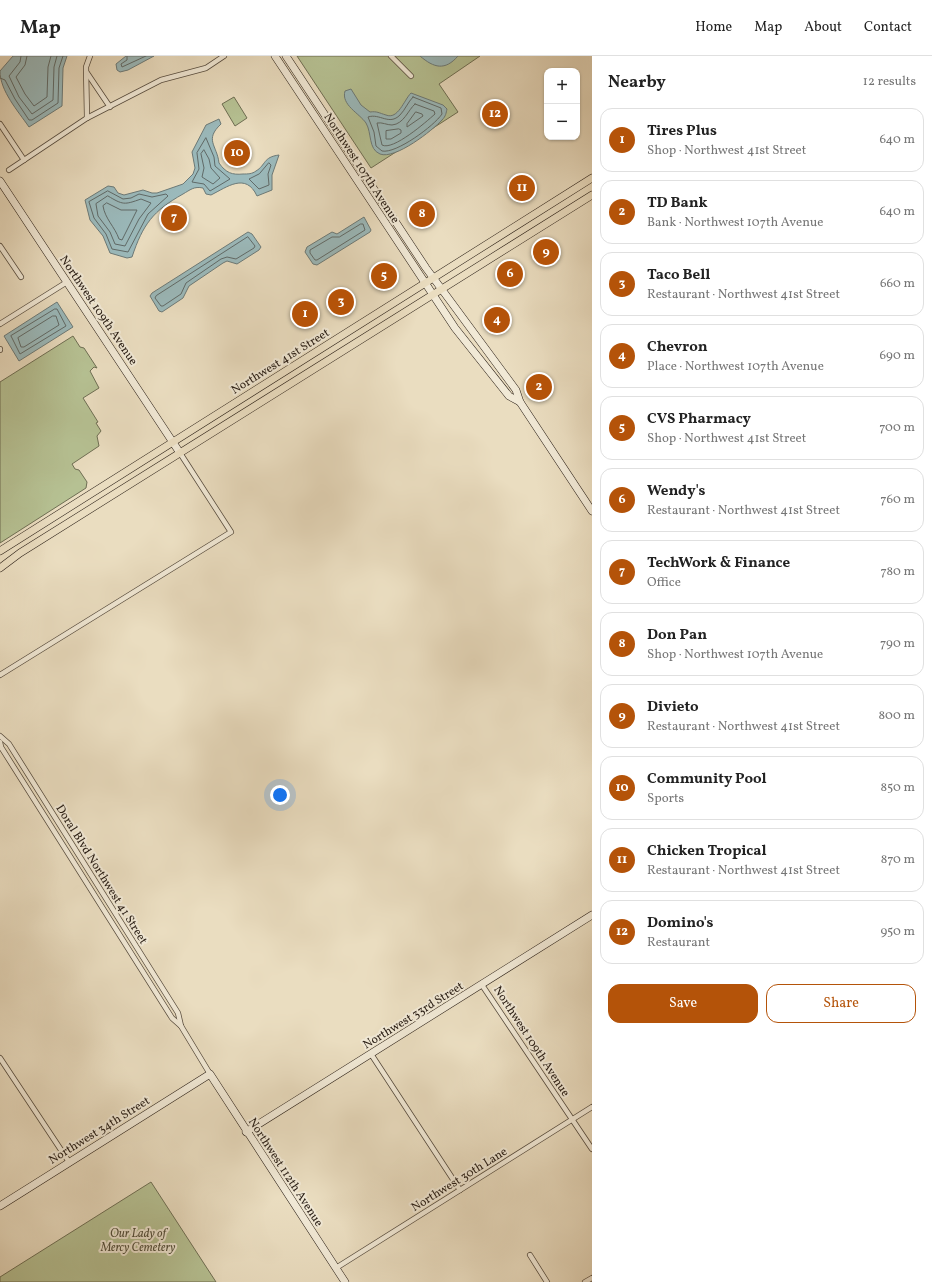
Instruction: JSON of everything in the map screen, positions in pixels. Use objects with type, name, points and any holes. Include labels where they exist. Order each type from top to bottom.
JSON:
[{"type":"main road","name":"Northwest 41st Street","points":[[0,550],[592,178]]},
{"type":"main road","name":"Northwest 41st Street","points":[[0,568],[20,553],[592,194]]},
{"type":"main road","name":"Northwest 41st Street","points":[[0,562],[20,553]]},
{"type":"street","points":[[87,118],[86,73],[87,61],[90,56]]},
{"type":"street","points":[[9,170],[87,118],[161,80],[206,68],[224,56]]},
{"type":"street","name":"Northwest 107th Avenue","points":[[276,56],[424,283],[481,363],[509,396],[520,402]]},
{"type":"street","name":"Northwest 107th Avenue","points":[[286,56],[433,278],[442,288],[473,333],[511,382],[516,390],[520,402],[591,506]]},
{"type":"street","points":[[391,56],[411,76]]},
{"type":"street","points":[[86,73],[110,107]]},
{"type":"street","points":[[0,124],[24,160]]},
{"type":"street","name":"Northwest 109th Avenue","points":[[0,181],[180,452]]},
{"type":"street","points":[[0,246],[21,277]]},
{"type":"street","points":[[0,258],[6,255]]},
{"type":"street","points":[[0,324],[67,282]]},
{"type":"street","points":[[0,675],[231,532],[180,452]]},
{"type":"street","name":"Doral Blvd Northwest 41 Street","points":[[0,736],[9,744],[162,986],[178,1013],[181,1026]]},
{"type":"street","name":"Doral Blvd Northwest 41 Street","points":[[0,742],[5,753],[172,1018],[181,1026],[210,1074]]},
{"type":"street","name":"Northwest 33rd Street","points":[[246,1132],[592,915]]},
{"type":"street","name":"Northwest 109th Avenue","points":[[482,985],[592,1150]]},
{"type":"street","points":[[372,1054],[460,1190]]},
{"type":"street","points":[[0,1058],[69,1162]]},
{"type":"street","name":"Northwest 112th Avenue","points":[[210,1074],[246,1132],[346,1282]]},
{"type":"street","name":"Northwest 34th Street","points":[[0,1206],[210,1074]]},
{"type":"street","name":"Northwest 30th Lane","points":[[336,1268],[592,1107]]},
{"type":"street","points":[[530,1255],[547,1282]]},
{"type":"street","points":[[585,1282],[592,1278]]},
{"type":"green space","points":[[297,56],[480,56],[439,84],[458,112],[371,168]]},
{"type":"green space","points":[[234,97],[247,118],[235,126],[222,104]]},
{"type":"green space","points":[[73,336],[80,347],[84,348],[97,368],[94,367],[90,371],[99,388],[83,398],[98,422],[96,423],[101,431],[97,436],[99,446],[72,464],[75,469],[79,470],[87,482],[86,488],[0,543],[0,382]]},
{"type":"green space","name":"Our Lady of Mercy Cemetery","points":[[151,1182],[216,1282],[0,1282],[0,1277]]},
{"type":"water","points":[[13,56],[67,56],[63,68],[62,106],[29,127],[6,93],[1,78],[0,71]]},
{"type":"water","points":[[126,56],[154,56],[128,70],[120,72],[117,70],[116,64]]},
{"type":"water","points":[[420,56],[458,56],[449,64],[439,66],[430,63]]},
{"type":"water","points":[[351,89],[361,105],[370,112],[390,116],[394,115],[411,93],[443,105],[447,109],[443,119],[422,137],[395,153],[387,155],[380,154],[376,152],[372,145],[366,123],[348,105],[344,96],[345,91]]},
{"type":"water","points":[[219,119],[221,124],[213,134],[212,139],[219,163],[230,173],[247,174],[254,172],[259,169],[267,159],[279,155],[272,175],[272,190],[257,196],[253,189],[242,183],[230,185],[211,195],[206,194],[203,188],[192,189],[164,206],[150,220],[140,236],[132,257],[127,258],[110,253],[103,236],[90,220],[85,200],[108,186],[114,187],[118,193],[124,195],[143,190],[157,193],[183,184],[193,174],[195,168],[192,152],[206,125]]},
{"type":"water","points":[[235,147],[238,152],[241,150],[244,155],[241,161],[232,159],[230,150]]},
{"type":"water","points":[[364,217],[371,230],[370,232],[317,265],[313,264],[305,252],[307,247],[332,232],[337,234]]},
{"type":"water","points":[[248,232],[252,234],[261,247],[259,250],[237,264],[227,261],[223,263],[189,286],[183,298],[162,312],[159,311],[150,296],[152,293]]},
{"type":"water","points":[[57,302],[73,327],[19,361],[4,336]]},
{"type":"place","name":"Domino's","points":[[495,114]]},
{"type":"place","name":"Community Pool","points":[[237,153]]},
{"type":"place","name":"Chicken Tropical","points":[[522,188]]},
{"type":"place","name":"Don Pan","points":[[422,214]]},
{"type":"place","name":"TechWork & Finance","points":[[174,218]]},
{"type":"place","name":"Divieto","points":[[546,252]]},
{"type":"place","name":"Wendy's","points":[[510,274]]},
{"type":"place","name":"CVS Pharmacy","points":[[384,276]]},
{"type":"place","name":"Taco Bell","points":[[341,302]]},
{"type":"place","name":"Tires Plus","points":[[305,314]]},
{"type":"place","name":"Chevron","points":[[497,320]]},
{"type":"place","name":"TD Bank","points":[[539,387]]}]
